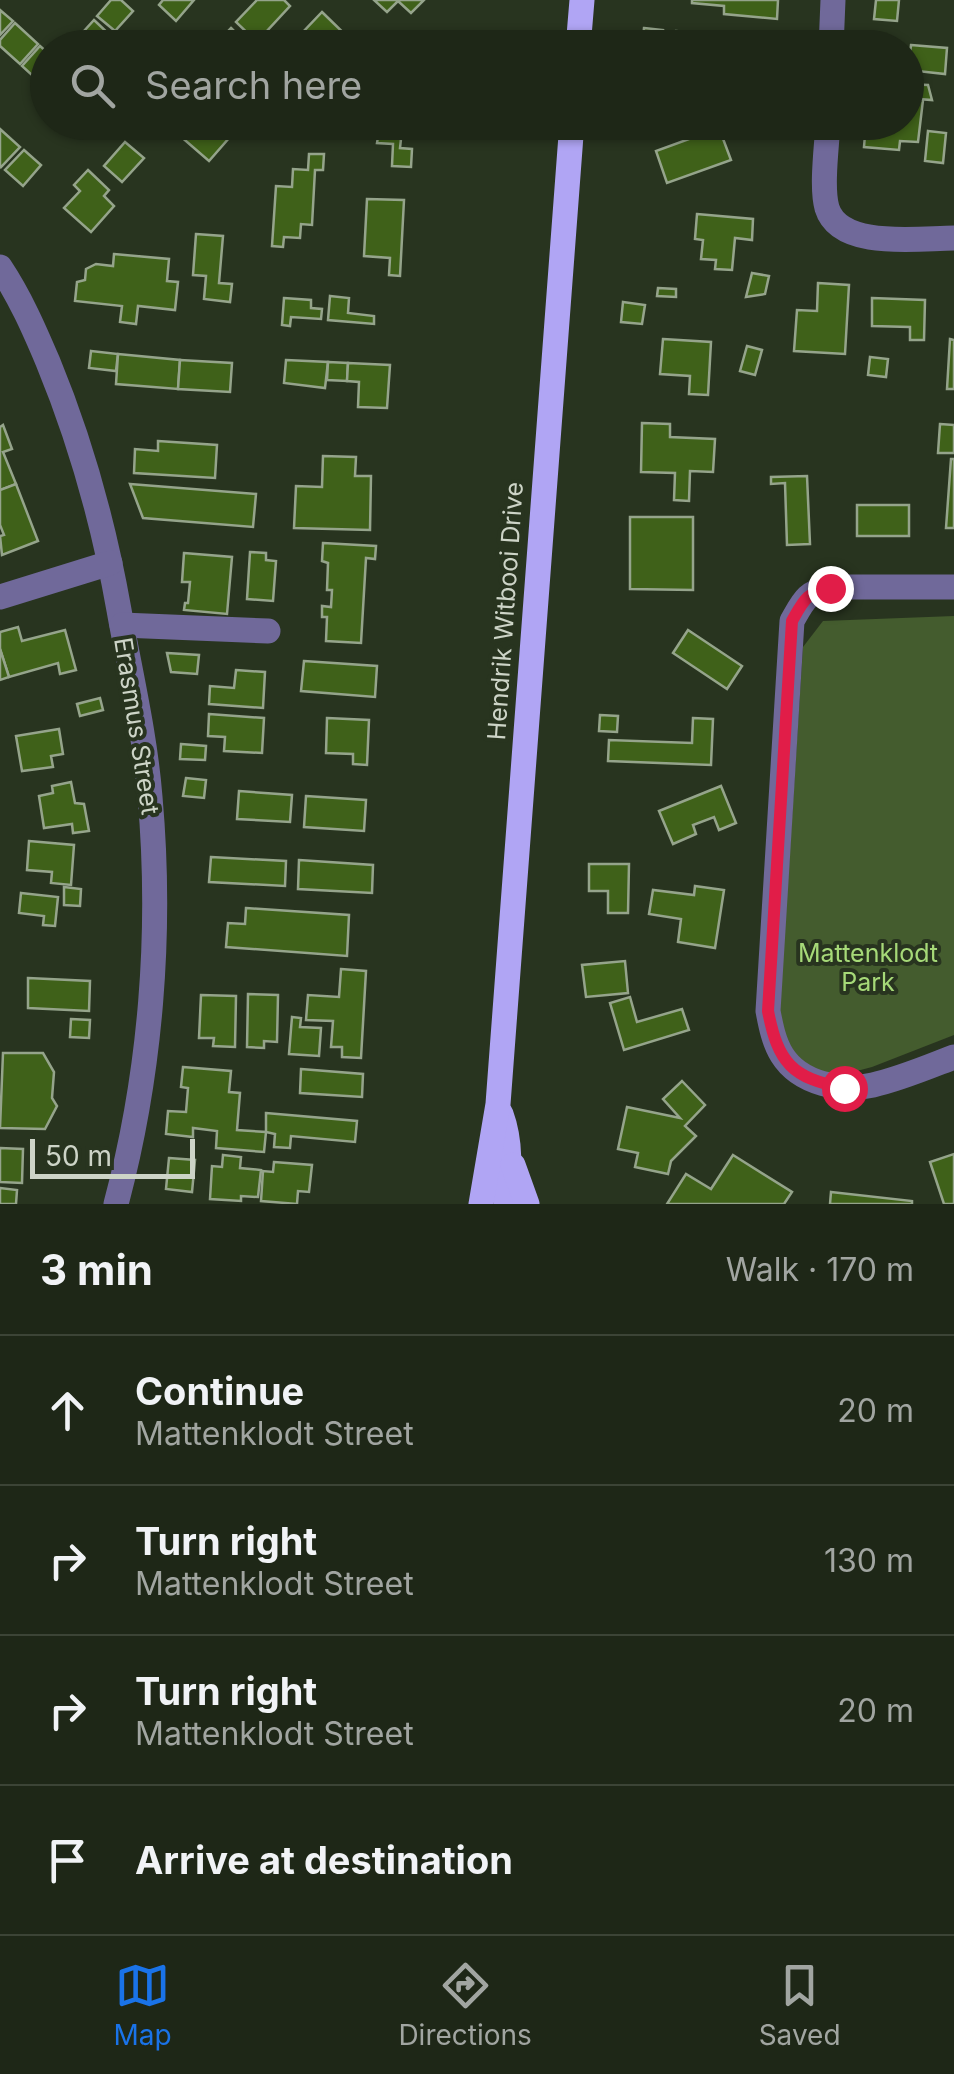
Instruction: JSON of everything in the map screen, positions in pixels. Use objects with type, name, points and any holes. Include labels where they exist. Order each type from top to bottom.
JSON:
[{"type":"main road","points":[[580,30],[582,0]]},
{"type":"main road","name":"Hendrik Witbooi Drive","points":[[481,1204],[498,1104],[571,140]]},
{"type":"main road","name":"Hendrik Witbooi Drive","points":[[498,1104],[508,1131],[506,1204]]},
{"type":"main road","points":[[510,1156],[528,1204]]},
{"type":"street","points":[[832,30],[833,0]]},
{"type":"street","points":[[827,140],[828,209],[842,230],[867,238],[954,238]]},
{"type":"street","name":"Erasmus Street","points":[[0,268],[29,319],[65,403],[93,490],[122,625],[150,796],[155,940],[151,1012],[116,1204]]},
{"type":"street","points":[[0,597],[110,564]]},
{"type":"street","points":[[954,587],[815,591],[805,598],[792,621],[768,1011],[773,1037],[784,1059],[815,1082],[844,1088],[872,1086],[954,1058]]},
{"type":"street","points":[[122,625],[268,631]]},
{"type":"green space","name":"Mattenklodt Park","points":[[954,616],[954,1035],[872,1067],[815,1082],[784,1037],[779,1017],[803,647],[823,621]]},
{"type":"building","points":[[111,0],[121,0],[133,11],[116,30],[97,16]]},
{"type":"building","points":[[163,0],[194,0],[176,21],[159,5]]},
{"type":"building","points":[[257,0],[284,0],[290,6],[268,30],[244,30],[236,22]]},
{"type":"building","points":[[374,0],[424,0],[411,13],[398,1],[387,12]]},
{"type":"building","points":[[692,0],[778,0],[777,19],[724,14],[724,6]]},
{"type":"building","points":[[876,0],[899,0],[897,21],[874,19]]},
{"type":"building","points":[[0,10],[13,21],[0,35]]},
{"type":"building","points":[[322,12],[340,30],[305,30]]},
{"type":"building","points":[[94,20],[105,30],[85,30]]},
{"type":"building","points":[[15,23],[30,37],[30,53],[20,64],[0,46],[0,40]]},
{"type":"building","points":[[924,46],[947,48],[945,74],[924,72]]},
{"type":"building","points":[[30,57],[30,73],[22,66]]},
{"type":"building","points":[[924,85],[928,85],[932,100],[924,99]]},
{"type":"building","points":[[0,129],[20,147],[1,167],[0,165]]},
{"type":"building","points":[[928,131],[946,133],[943,163],[925,161]]},
{"type":"building","points":[[185,140],[227,140],[209,161]]},
{"type":"building","points":[[401,140],[400,148],[412,149],[411,167],[392,166],[393,144],[377,143]]},
{"type":"building","points":[[686,140],[724,140],[731,160],[667,183],[656,151]]},
{"type":"building","points":[[865,140],[918,140],[900,141],[899,150],[864,147]]},
{"type":"building","points":[[125,142],[144,158],[122,182],[104,166]]},
{"type":"building","points":[[24,150],[41,165],[23,186],[5,170]]},
{"type":"building","points":[[309,154],[324,154],[323,170],[315,170],[312,225],[301,224],[300,238],[284,237],[283,247],[272,246],[276,186],[292,187],[293,169],[308,170]]},
{"type":"building","points":[[88,170],[109,190],[104,196],[114,206],[91,232],[64,208],[80,191],[74,185]]},
{"type":"building","points":[[367,199],[404,200],[400,276],[389,275],[390,258],[364,256]]},
{"type":"building","points":[[697,214],[753,219],[752,240],[735,238],[732,270],[715,269],[716,260],[701,259],[703,240],[695,239]]},
{"type":"building","points":[[196,234],[223,236],[219,283],[232,284],[230,302],[204,299],[206,276],[193,275]]},
{"type":"building","points":[[114,254],[169,259],[167,281],[178,282],[175,310],[138,306],[136,324],[120,322],[122,306],[75,301],[77,282],[85,280],[86,269],[96,264],[113,266]]},
{"type":"building","points":[[752,273],[769,276],[765,294],[746,297]]},
{"type":"building","points":[[818,283],[849,285],[845,354],[794,351],[797,310],[817,311]]},
{"type":"building","points":[[658,288],[676,289],[676,297],[657,296]]},
{"type":"building","points":[[330,296],[349,298],[348,313],[374,316],[374,324],[328,320]]},
{"type":"building","points":[[284,298],[311,300],[311,308],[322,309],[321,319],[291,317],[290,326],[282,325]]},
{"type":"building","points":[[872,298],[925,300],[924,340],[910,340],[910,327],[872,326]]},
{"type":"building","points":[[623,302],[645,305],[642,324],[621,322]]},
{"type":"building","points":[[663,339],[711,342],[708,395],[689,394],[690,376],[660,374]]},
{"type":"building","points":[[950,339],[954,340],[954,389],[947,389]]},
{"type":"building","points":[[747,346],[762,350],[755,375],[740,371]]},
{"type":"building","points":[[91,351],[118,354],[116,371],[89,368]]},
{"type":"building","points":[[118,354],[180,360],[178,389],[116,384]]},
{"type":"building","points":[[870,357],[888,359],[886,377],[868,375]]},
{"type":"building","points":[[180,360],[232,363],[230,392],[178,389]]},
{"type":"building","points":[[286,360],[328,362],[325,388],[284,383]]},
{"type":"building","points":[[328,362],[348,363],[347,381],[327,380]]},
{"type":"building","points":[[348,363],[390,365],[387,408],[358,407],[359,382],[347,381]]},
{"type":"building","points":[[642,423],[670,424],[670,437],[715,439],[713,472],[690,471],[689,501],[674,500],[675,473],[641,472]]},
{"type":"building","points":[[940,424],[954,425],[954,453],[938,453]]},
{"type":"building","points":[[3,425],[12,449],[3,452],[16,484],[0,490],[0,427]]},
{"type":"building","points":[[158,441],[217,445],[215,478],[134,473],[135,449],[158,451]]},
{"type":"building","points":[[323,456],[356,457],[355,476],[371,476],[370,530],[294,528],[296,486],[322,487]]},
{"type":"building","points":[[951,459],[954,528],[946,528]]},
{"type":"building","points":[[807,476],[810,544],[787,545],[785,483],[771,484],[771,477]]},
{"type":"building","points":[[16,484],[38,541],[2,555],[0,490]]},
{"type":"building","points":[[130,484],[256,494],[253,527],[143,518]]},
{"type":"building","points":[[857,505],[909,505],[909,536],[857,536]]},
{"type":"building","points":[[630,517],[693,517],[693,590],[630,589]]},
{"type":"building","points":[[323,543],[376,546],[375,559],[366,558],[361,643],[326,641],[327,617],[322,617],[322,606],[331,607],[332,590],[327,590],[328,563],[322,561]]},
{"type":"building","points":[[250,552],[266,553],[266,560],[276,561],[273,601],[247,599]]},
{"type":"building","points":[[184,553],[232,557],[227,614],[184,610],[190,582],[182,582]]},
{"type":"building","points":[[18,627],[22,641],[65,630],[76,670],[60,674],[58,663],[9,677],[0,649],[0,632]]},
{"type":"building","points":[[688,630],[742,666],[727,689],[673,653]]},
{"type":"building","points":[[0,649],[9,677],[0,680]]},
{"type":"building","points":[[167,653],[199,655],[197,674],[171,672]]},
{"type":"building","points":[[304,661],[377,666],[375,697],[301,691]]},
{"type":"building","points":[[236,670],[265,672],[263,708],[209,704],[210,686],[234,688]]},
{"type":"building","points":[[100,698],[103,710],[80,716],[77,704]]},
{"type":"building","points":[[209,714],[264,718],[262,753],[224,751],[225,737],[208,736]]},
{"type":"building","points":[[600,715],[618,716],[617,732],[599,731]]},
{"type":"building","points":[[327,718],[369,720],[367,765],[353,764],[353,754],[326,753]]},
{"type":"building","points":[[693,718],[713,719],[711,765],[608,761],[609,740],[692,743]]},
{"type":"building","points":[[59,729],[63,754],[51,756],[53,767],[22,771],[16,736]]},
{"type":"building","points":[[181,744],[206,746],[205,760],[180,759]]},
{"type":"building","points":[[186,778],[206,780],[204,798],[183,796]]},
{"type":"building","points":[[71,782],[75,803],[84,804],[89,831],[73,833],[72,824],[44,828],[39,796],[53,793],[52,786]]},
{"type":"building","points":[[721,786],[736,823],[719,830],[714,817],[693,825],[696,834],[673,844],[659,811]]},
{"type":"building","points":[[239,791],[292,795],[290,822],[237,819]]},
{"type":"building","points":[[306,796],[366,800],[364,831],[304,827]]},
{"type":"building","points":[[29,841],[74,845],[71,885],[51,883],[52,872],[27,870]]},
{"type":"building","points":[[211,857],[286,861],[285,886],[209,882]]},
{"type":"building","points":[[299,860],[373,865],[372,893],[298,889]]},
{"type":"building","points":[[589,864],[629,864],[628,913],[608,913],[608,891],[589,891]]},
{"type":"building","points":[[695,886],[724,890],[715,948],[678,942],[681,919],[649,914],[653,890],[694,895]]},
{"type":"building","points":[[64,887],[81,889],[80,906],[64,905]]},
{"type":"building","points":[[21,893],[58,897],[55,926],[43,925],[44,916],[19,913]]},
{"type":"building","points":[[246,908],[349,915],[347,956],[226,947],[228,923],[245,924]]},
{"type":"building","points":[[625,961],[628,993],[586,997],[582,965]]},
{"type":"building","points":[[341,969],[366,971],[361,1058],[342,1057],[342,1047],[331,1047],[333,1021],[306,1020],[308,995],[339,997]]},
{"type":"building","points":[[28,978],[90,981],[89,1011],[28,1008]]},
{"type":"building","points":[[248,994],[278,995],[277,1042],[264,1041],[264,1048],[247,1047]]},
{"type":"building","points":[[201,995],[236,996],[235,1047],[213,1046],[214,1038],[199,1038]]},
{"type":"building","points":[[630,997],[637,1022],[682,1009],[689,1030],[624,1050],[610,1003]]},
{"type":"building","points":[[292,1017],[301,1018],[300,1027],[321,1028],[319,1056],[289,1054]]},
{"type":"building","points":[[71,1019],[90,1020],[89,1038],[70,1037]]},
{"type":"building","points":[[3,1053],[43,1053],[54,1072],[52,1098],[57,1106],[45,1129],[0,1128]]},
{"type":"building","points":[[183,1067],[231,1071],[229,1092],[240,1093],[237,1130],[266,1132],[264,1152],[216,1148],[217,1131],[193,1128],[193,1137],[166,1134],[168,1111],[186,1112],[188,1088],[181,1087]]},
{"type":"building","points":[[301,1069],[363,1074],[362,1097],[300,1093]]},
{"type":"building","points":[[682,1081],[705,1105],[685,1126],[696,1136],[671,1161],[668,1174],[635,1167],[638,1153],[618,1149],[627,1107],[680,1118],[663,1099]]},
{"type":"building","points":[[266,1113],[357,1121],[355,1142],[291,1136],[290,1148],[274,1147],[275,1134],[266,1132]]},
{"type":"building","points":[[0,1148],[23,1149],[22,1183],[0,1182]]},
{"type":"building","points":[[954,1154],[954,1204],[944,1204],[930,1162]]},
{"type":"building","points":[[223,1155],[241,1157],[240,1168],[261,1170],[258,1197],[241,1196],[241,1201],[210,1199],[212,1166],[222,1167]]},
{"type":"building","points":[[733,1155],[792,1192],[784,1204],[667,1204],[686,1174],[711,1189]]},
{"type":"building","points":[[169,1158],[195,1160],[192,1192],[166,1189]]},
{"type":"building","points":[[274,1162],[312,1165],[309,1192],[298,1191],[297,1204],[261,1201],[263,1171],[273,1172]]},
{"type":"building","points":[[0,1188],[17,1190],[16,1204],[0,1204]]},
{"type":"building","points":[[831,1192],[912,1201],[912,1204],[830,1204]]},
{"type":"route","points":[[830,588],[805,598],[792,621],[768,1011],[773,1037],[784,1059],[806,1078],[844,1088]]}]
